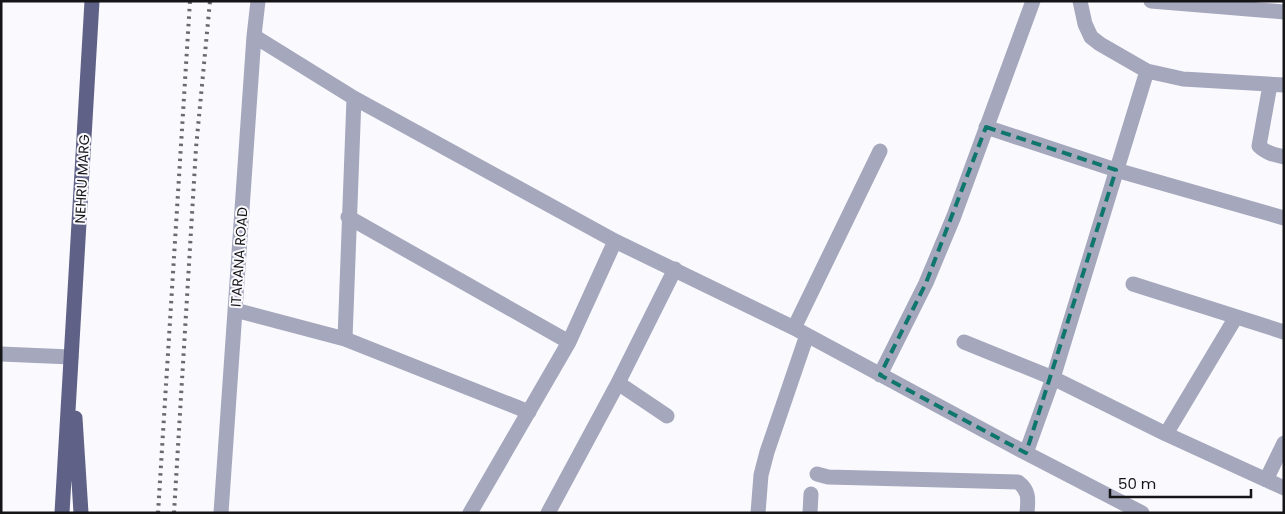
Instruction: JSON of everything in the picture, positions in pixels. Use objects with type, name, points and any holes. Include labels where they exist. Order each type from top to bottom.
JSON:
[{"type":"main road","name":"NEHRU MARG","points":[[62,513],[92,1]]},
{"type":"main road","name":"NEHRU MARG","points":[[71,357],[82,513]]},
{"type":"street","name":"ITARANA ROAD","points":[[221,513],[258,1]]},
{"type":"street","points":[[880,375],[926,283],[954,216],[1033,1]]},
{"type":"street","points":[[1080,1],[1085,24],[1091,37],[1146,71],[1183,79],[1277,85],[1259,146],[1263,150],[1284,157]]},
{"type":"street","points":[[1151,1],[1235,5],[1284,12]]},
{"type":"street","points":[[254,36],[354,98],[614,241],[801,331],[1026,453],[1142,513]]},
{"type":"street","points":[[1026,453],[1053,378],[1146,71]]},
{"type":"street","points":[[345,340],[348,217],[354,98]]},
{"type":"street","points":[[986,127],[1116,170],[1284,218]]},
{"type":"street","points":[[758,513],[761,475],[801,331],[880,151]]},
{"type":"street","points":[[348,217],[569,342]]},
{"type":"street","points":[[470,513],[569,342],[614,241]]},
{"type":"street","points":[[548,513],[618,383],[674,269]]},
{"type":"street","points":[[1133,284],[1284,332]]},
{"type":"street","points":[[235,310],[345,340],[529,412]]},
{"type":"street","points":[[1166,434],[1236,317]]},
{"type":"street","points":[[964,342],[1053,378],[1166,434],[1284,488]]},
{"type":"street","points":[[1,354],[71,357]]},
{"type":"street","points":[[618,383],[667,416]]},
{"type":"street","points":[[1266,480],[1284,443]]},
{"type":"street","points":[[817,474],[828,477],[1018,482],[1025,487],[1028,499],[1027,513]]},
{"type":"street","points":[[810,513],[811,494]]},
{"type":"highlighted area","points":[[986,127],[1116,170],[1026,453],[880,375],[926,283]]},
{"type":"railway","points":[[158,513],[190,1]]},
{"type":"railway","points":[[174,513],[196,148],[210,1]]}]
